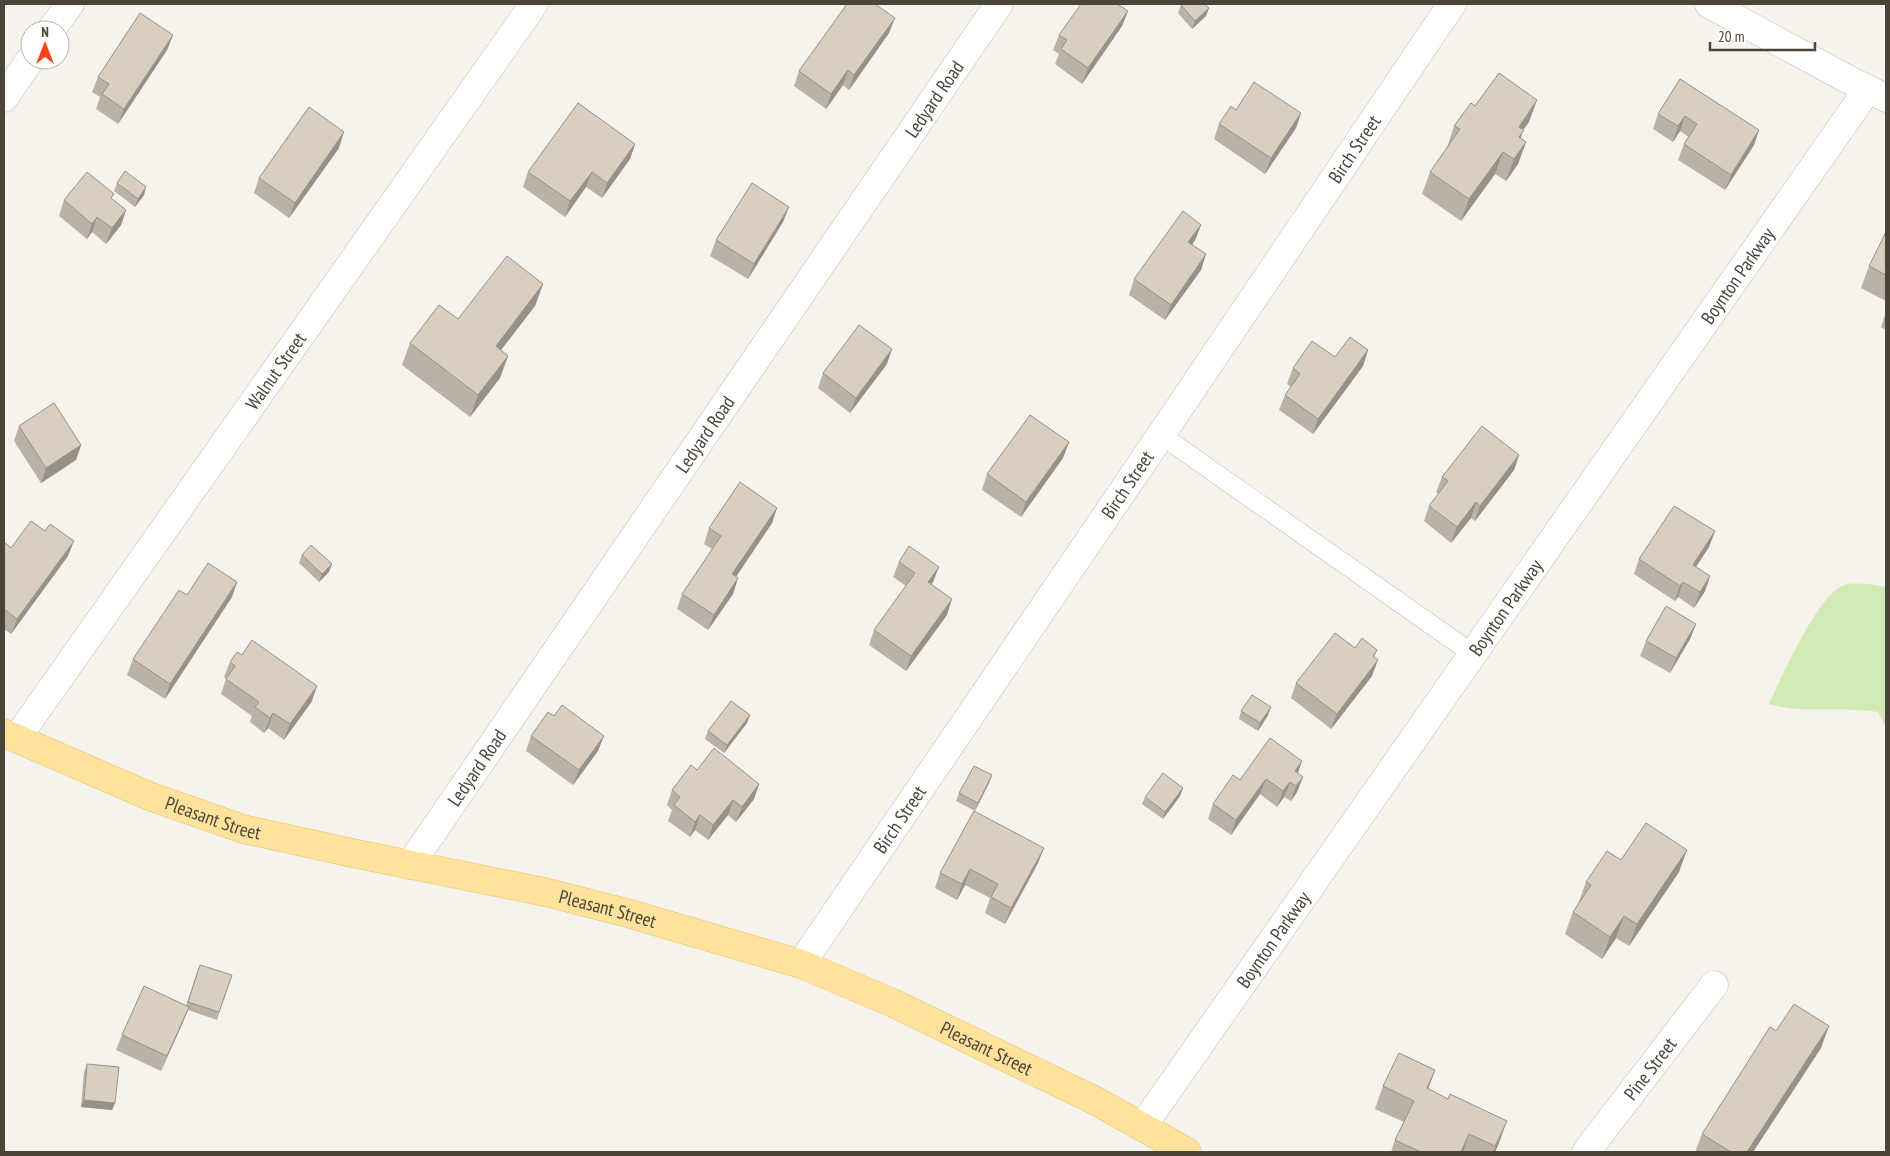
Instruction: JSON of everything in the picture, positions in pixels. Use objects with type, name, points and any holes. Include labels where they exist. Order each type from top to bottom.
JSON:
[{"type":"main road","name":"Pleasant Street","points":[[10,735],[149,796],[243,829],[545,892],[628,913],[801,964],[893,1003],[1096,1101],[1187,1152]]},
{"type":"street","points":[[58,20],[70,4]]},
{"type":"street","name":"Walnut Street","points":[[10,735],[534,4]]},
{"type":"street","name":"Ledyard Road","points":[[410,865],[1000,4]]},
{"type":"street","name":"Birch Street","points":[[801,964],[1161,436],[1452,4]]},
{"type":"street","points":[[1709,4],[1877,93]]},
{"type":"street","points":[[4,98],[23,70]]},
{"type":"street","name":"Boynton Parkway","points":[[1142,1127],[1473,654],[1877,93]]},
{"type":"street","name":"Pine Street","points":[[1586,1152],[1714,985]]},
{"type":"lane","points":[[1161,436],[1473,654]]},
{"type":"green space","points":[[1869,584],[1886,587],[1886,728],[1878,712],[1796,709],[1769,704],[1811,621],[1832,593],[1845,585]]},
{"type":"building","points":[[847,4],[875,4],[895,18],[854,75],[848,70],[831,94],[799,71]]},
{"type":"building","points":[[1081,4],[1117,4],[1128,11],[1088,68],[1061,49],[1067,40],[1059,35]]},
{"type":"building","points":[[1182,4],[1204,4],[1209,8],[1195,21]]},
{"type":"building","points":[[140,13],[173,35],[124,109],[102,94],[109,84],[98,77]]},
{"type":"building","points":[[1499,73],[1537,100],[1519,127],[1524,130],[1519,137],[1526,142],[1514,159],[1503,152],[1469,199],[1430,172],[1460,129],[1454,126],[1471,103],[1475,106]]},
{"type":"building","points":[[1680,79],[1759,130],[1731,175],[1684,144],[1697,124],[1685,116],[1678,126],[1658,114]]},
{"type":"building","points":[[1254,82],[1301,113],[1271,158],[1219,124],[1231,106],[1236,110]]},
{"type":"building","points":[[578,103],[635,144],[607,183],[592,172],[570,201],[528,172]]},
{"type":"building","points":[[309,107],[344,132],[295,203],[259,178]]},
{"type":"building","points":[[125,171],[146,187],[138,199],[117,183]]},
{"type":"building","points":[[87,172],[114,194],[111,198],[126,210],[112,228],[97,217],[92,224],[64,200]]},
{"type":"building","points":[[752,183],[789,207],[754,264],[716,240]]},
{"type":"building","points":[[1183,211],[1201,225],[1188,242],[1206,254],[1171,305],[1134,279]]},
{"type":"building","points":[[1886,232],[1886,275],[1869,266]]},
{"type":"building","points":[[507,256],[543,284],[496,346],[508,356],[478,395],[410,343],[439,305],[458,319]]},
{"type":"building","points":[[859,325],[892,349],[856,398],[823,373]]},
{"type":"building","points":[[1350,337],[1368,350],[1318,419],[1285,395],[1300,374],[1293,368],[1312,341],[1335,357]]},
{"type":"building","points":[[54,403],[81,445],[46,468],[19,426]]},
{"type":"building","points":[[1030,415],[1069,442],[1026,502],[987,474]]},
{"type":"building","points":[[1482,426],[1519,455],[1480,506],[1476,502],[1457,527],[1429,506],[1448,481],[1442,477]]},
{"type":"building","points":[[740,482],[777,508],[732,574],[738,578],[714,615],[682,594],[721,536],[709,528]]},
{"type":"building","points":[[1674,506],[1715,531],[1693,565],[1710,576],[1700,592],[1683,582],[1680,586],[1639,559]]},
{"type":"building","points":[[31,521],[45,531],[50,524],[74,541],[17,619],[4,609],[4,542],[11,548]]},
{"type":"building","points":[[311,545],[332,564],[322,574],[302,555]]},
{"type":"building","points":[[909,546],[939,567],[928,582],[952,599],[911,656],[874,630],[915,573],[899,562]]},
{"type":"building","points":[[208,563],[237,582],[170,684],[133,659],[179,590],[187,595]]},
{"type":"building","points":[[1666,606],[1696,624],[1676,658],[1646,641]]},
{"type":"building","points":[[1335,633],[1355,648],[1362,638],[1377,650],[1373,656],[1378,660],[1337,714],[1296,683]]},
{"type":"building","points":[[252,640],[317,686],[290,724],[273,713],[270,718],[255,707],[259,702],[226,679],[235,666],[230,662],[237,652],[242,655]]},
{"type":"building","points":[[1252,695],[1271,707],[1260,723],[1241,711]]},
{"type":"building","points":[[731,701],[750,715],[727,745],[708,731]]},
{"type":"building","points":[[562,705],[604,736],[579,770],[531,736],[548,712],[554,716]]},
{"type":"building","points":[[1270,738],[1302,761],[1295,771],[1303,777],[1296,786],[1290,782],[1283,791],[1266,779],[1236,820],[1213,804],[1233,775],[1240,780]]},
{"type":"building","points":[[714,748],[759,784],[742,807],[733,800],[713,825],[700,815],[695,822],[674,805],[680,797],[672,790],[691,765],[697,770]]},
{"type":"building","points":[[974,766],[992,775],[978,803],[959,793]]},
{"type":"building","points":[[1163,773],[1183,788],[1165,812],[1145,797]]},
{"type":"building","points":[[974,811],[1044,848],[1011,908],[991,897],[998,884],[970,869],[962,884],[940,873]]},
{"type":"building","points":[[1646,823],[1687,850],[1637,924],[1624,916],[1610,937],[1573,912],[1591,885],[1586,882],[1607,851],[1621,860]]},
{"type":"building","points":[[200,965],[232,975],[219,1012],[188,1002]]},
{"type":"building","points":[[144,986],[189,1007],[167,1056],[122,1035]]},
{"type":"building","points":[[1794,1004],[1829,1026],[1747,1152],[1731,1152],[1702,1134],[1770,1027],[1776,1031]]},
{"type":"building","points":[[1399,1053],[1435,1070],[1427,1088],[1448,1099],[1450,1094],[1507,1121],[1495,1146],[1469,1134],[1461,1152],[1421,1152],[1395,1140],[1414,1101],[1383,1086]]},
{"type":"building","points":[[87,1064],[119,1067],[115,1103],[84,1100]]}]
